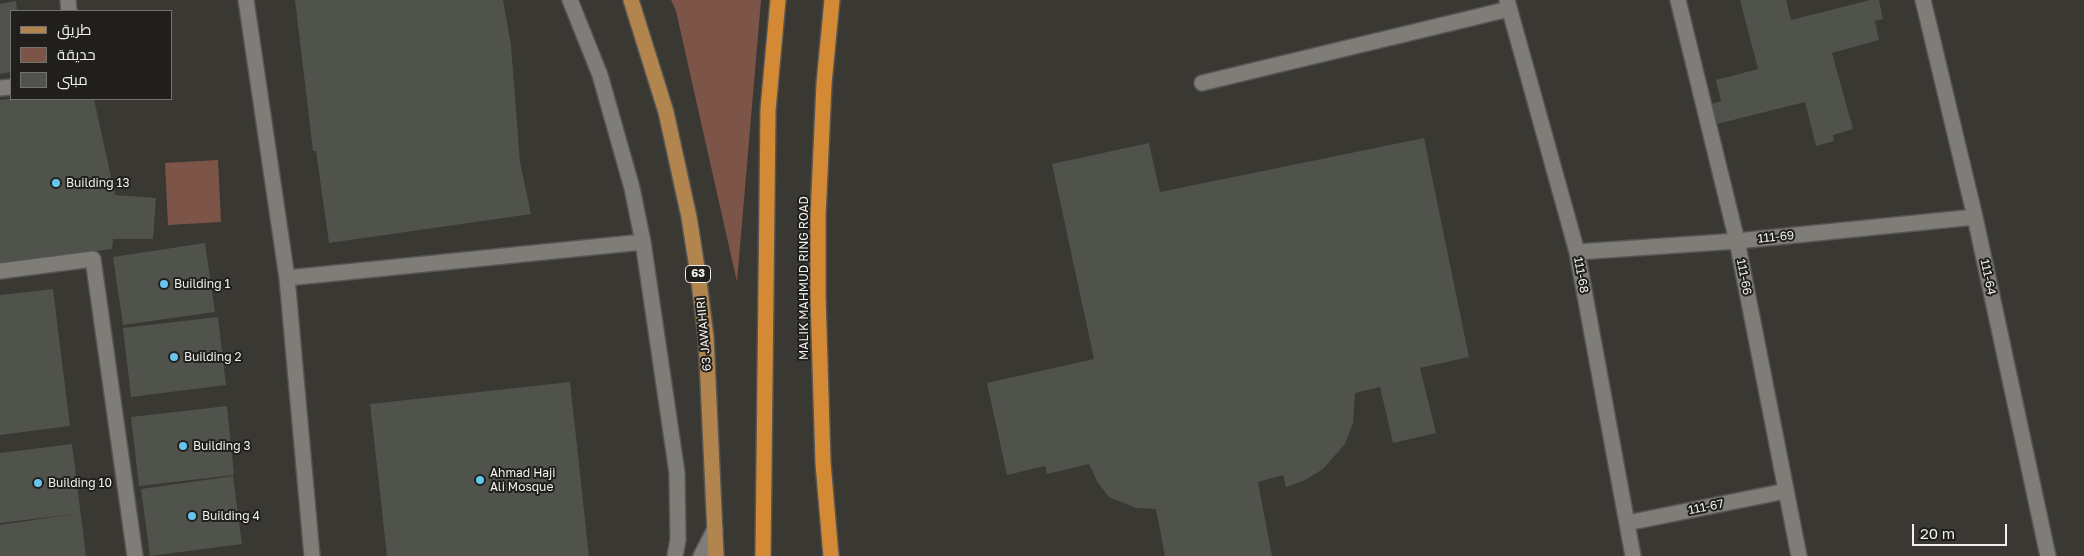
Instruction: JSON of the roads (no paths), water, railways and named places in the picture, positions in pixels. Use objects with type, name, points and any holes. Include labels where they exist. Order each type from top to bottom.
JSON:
[{"type":"highway","points":[[763,556],[768,110],[778,0]]},
{"type":"highway","name":"MALIK MAHMUD RING ROAD","points":[[831,556],[823,463],[818,296],[818,217],[824,84],[833,1]]},
{"type":"main road","name":"63 JAWAHIRI","points":[[631,0],[666,112],[691,226],[706,337],[716,556]]},
{"type":"street","points":[[246,0],[287,278],[312,556]]},
{"type":"street","points":[[570,0],[600,75],[632,188],[643,242],[677,473],[678,540],[675,556]]},
{"type":"street","name":"111-66","points":[[1678,0],[1737,241],[1799,556]]},
{"type":"street","name":"111-64","points":[[1924,0],[1975,217],[2048,556]]},
{"type":"street","points":[[1202,83],[1508,5]]},
{"type":"street","name":"111-68","points":[[1508,5],[1577,252],[1633,556]]},
{"type":"street","name":"111-69","points":[[1577,252],[1737,241],[1975,217]]},
{"type":"street","points":[[287,278],[643,242]]},
{"type":"street","points":[[0,271],[93,259],[135,556]]},
{"type":"street","name":"111-67","points":[[1627,523],[1786,491]]},
{"type":"street","points":[[701,556],[715,529]]},
{"type":"place","name":"Building 13","points":[[56,183]]},
{"type":"place","name":"Building 1","points":[[164,284]]},
{"type":"place","name":"Building 2","points":[[174,357]]},
{"type":"place","name":"Building 3","points":[[183,446]]},
{"type":"place","name":"Ahmad Haji Ali Mosque","points":[[480,480]]},
{"type":"place","name":"Building 10","points":[[38,483]]},
{"type":"place","name":"Building 4","points":[[192,516]]}]
